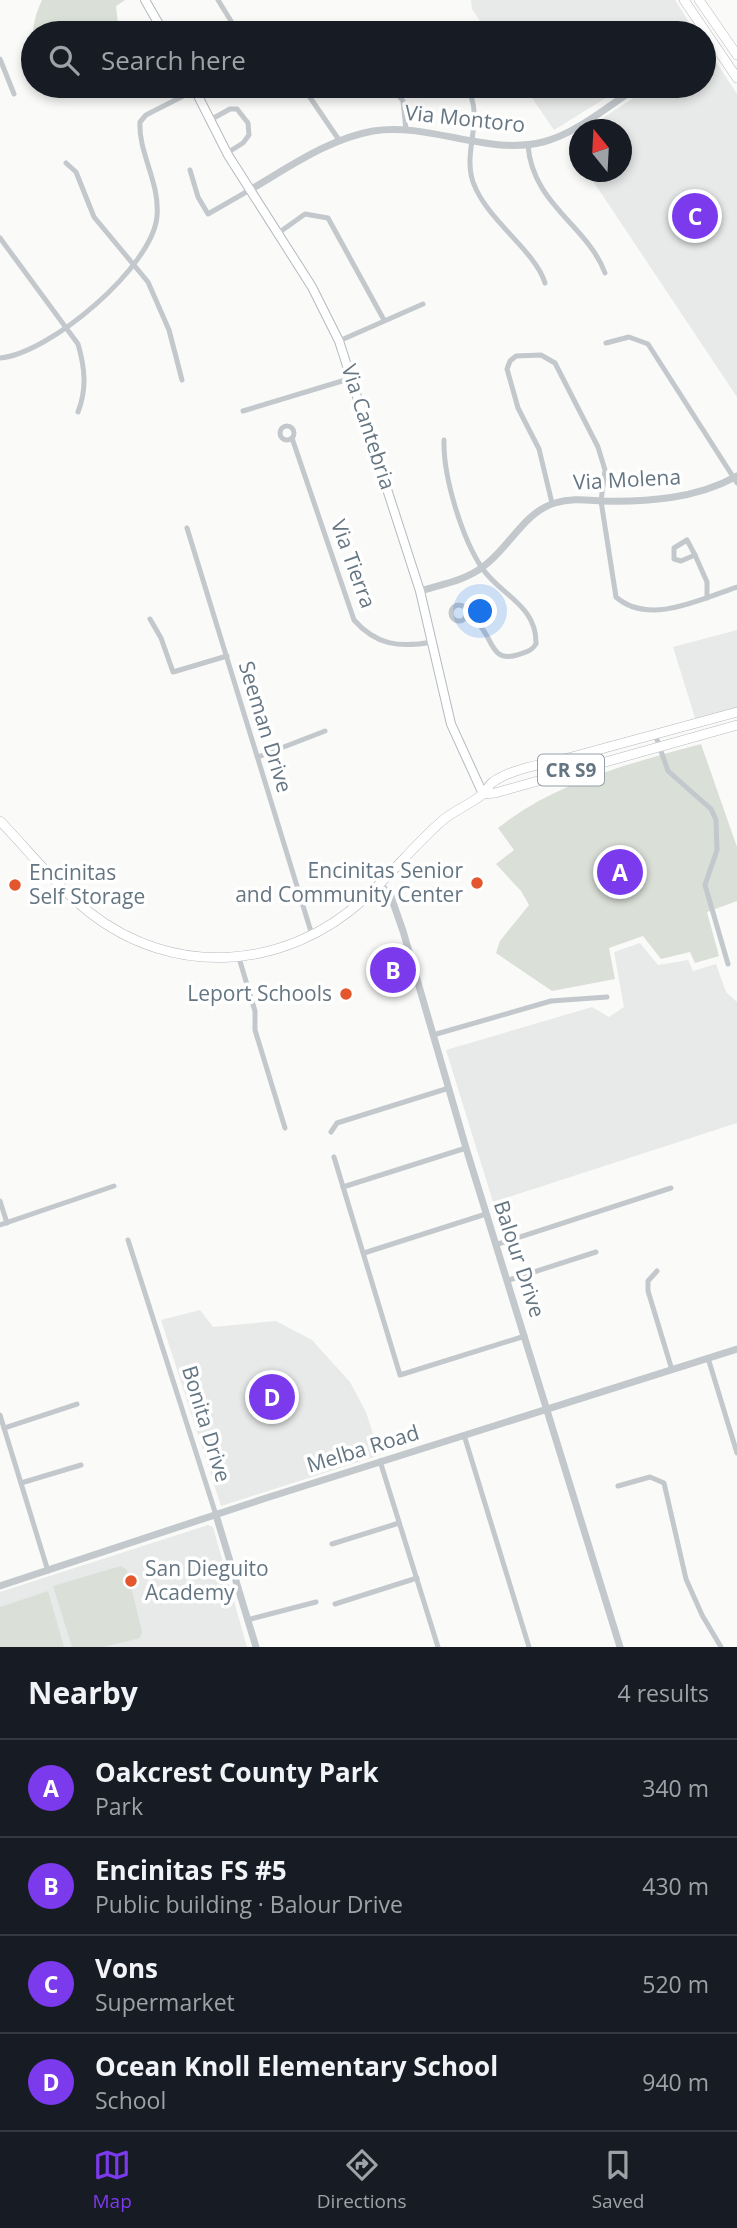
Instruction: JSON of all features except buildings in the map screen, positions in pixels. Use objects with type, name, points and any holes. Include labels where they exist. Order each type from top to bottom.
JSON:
[{"type":"main road","points":[[145,0],[157,21]]},
{"type":"main road","points":[[684,0],[696,21]]},
{"type":"main road","points":[[699,0],[714,21]]},
{"type":"main road","points":[[716,24],[737,55]]},
{"type":"main road","points":[[716,51],[737,78]]},
{"type":"main road","name":"Via Cantebria","points":[[199,98],[248,191],[312,287],[339,341],[419,590],[451,724],[483,794]]},
{"type":"main road","name":"CR S9","points":[[0,821],[74,898],[119,933],[146,946],[185,956],[239,958],[274,951],[334,923],[379,884],[442,821],[483,794],[490,783],[503,777],[737,712]]},
{"type":"main road","name":"CR S9","points":[[483,794],[495,793],[737,725]]},
{"type":"street","points":[[218,0],[231,21]]},
{"type":"street","points":[[716,34],[721,31]]},
{"type":"street","points":[[0,59],[14,94]]},
{"type":"street","points":[[0,358],[28,352],[107,295],[135,265],[150,243],[157,217],[156,185],[140,121],[176,98]]},
{"type":"street","points":[[310,98],[339,140]]},
{"type":"street","points":[[401,98],[407,117],[406,130]]},
{"type":"street","points":[[471,98],[475,107],[470,162],[475,186],[497,222],[538,268],[545,284]]},
{"type":"street","name":"Via Montoro","points":[[190,170],[198,197],[208,214],[339,140],[371,131],[406,130],[528,145],[564,134],[620,98]]},
{"type":"street","points":[[210,120],[230,108],[237,109],[248,123],[249,135],[243,143],[227,153]]},
{"type":"street","points":[[528,145],[544,192],[599,257],[605,273]]},
{"type":"street","points":[[66,163],[76,173],[94,217],[148,282],[169,330],[182,380]]},
{"type":"street","points":[[276,234],[305,214],[328,218],[384,320]]},
{"type":"street","points":[[0,238],[66,326],[84,364],[84,396],[78,412]]},
{"type":"street","points":[[339,341],[423,304]]},
{"type":"street","points":[[606,343],[629,338],[648,344],[736,479]]},
{"type":"street","points":[[552,503],[538,449],[518,408],[507,369],[510,361],[519,356],[541,355],[555,363],[598,447],[605,470],[601,501],[616,597],[631,608],[659,611],[737,587]]},
{"type":"street","points":[[243,411],[352,378]]},
{"type":"street","name":"Via Tierra","points":[[292,438],[354,620],[366,634],[385,643],[410,646],[432,642]]},
{"type":"street","points":[[444,440],[461,527],[482,568],[525,608],[536,644],[529,651],[499,656],[494,652],[486,630],[467,614]]},
{"type":"street","name":"Via Molena","points":[[419,590],[458,580],[482,568],[528,520],[552,503],[573,498],[601,501],[673,497],[736,479]]},
{"type":"street","name":"Seeman Drive","points":[[187,528],[312,935]]},
{"type":"street","points":[[695,555],[681,561],[674,559],[672,552],[687,540],[695,555],[707,582],[707,598]]},
{"type":"street","points":[[150,619],[161,638],[173,672],[227,656]]},
{"type":"street","points":[[258,757],[325,731]]},
{"type":"street","points":[[655,734],[668,771],[711,809],[716,820],[717,850],[705,885],[728,964]]},
{"type":"street","name":"Balour Drive","points":[[379,884],[390,894],[403,930],[466,1148],[498,1244],[545,1409],[620,1647]]},
{"type":"street","points":[[239,958],[256,1011],[255,1030],[285,1128]]},
{"type":"street","points":[[433,1035],[551,1001],[607,997]]},
{"type":"street","points":[[331,1132],[337,1122],[449,1088]]},
{"type":"street","points":[[343,1187],[466,1148]]},
{"type":"street","points":[[334,1157],[400,1376],[525,1336]]},
{"type":"street","points":[[0,1201],[3,1224],[114,1186]]},
{"type":"street","points":[[498,1244],[671,1188]]},
{"type":"street","points":[[364,1253],[486,1214]]},
{"type":"street","name":"Bonita Drive","points":[[128,1240],[256,1647]]},
{"type":"street","points":[[509,1280],[596,1252]]},
{"type":"street","points":[[657,1271],[648,1281],[648,1291],[672,1370]]},
{"type":"street","name":"Melba Road","points":[[0,1586],[380,1461],[737,1349]]},
{"type":"street","points":[[708,1358],[737,1453]]},
{"type":"street","points":[[4,1428],[77,1404]]},
{"type":"street","points":[[0,1415],[48,1571]]},
{"type":"street","points":[[464,1435],[529,1647]]},
{"type":"street","points":[[380,1461],[438,1647]]},
{"type":"street","points":[[21,1483],[81,1465]]},
{"type":"street","points":[[618,1486],[649,1477],[664,1483],[686,1579],[702,1615],[721,1647]]},
{"type":"street","points":[[332,1544],[400,1523]]},
{"type":"street","points":[[335,1604],[417,1578]]},
{"type":"street","points":[[247,1620],[316,1602]]},
{"type":"shaded area","points":[[42,0],[125,0],[116,6],[118,21],[35,21]]},
{"type":"shaded area","points":[[471,0],[675,0],[688,21],[480,21],[472,9]]},
{"type":"shaded area","points":[[716,62],[737,94],[737,397],[594,182],[632,182],[632,119],[601,119],[634,98],[716,98]]},
{"type":"shaded area","points":[[532,98],[606,98],[554,130]]},
{"type":"shaded area","points":[[737,630],[737,709],[696,721],[673,647]]},
{"type":"shaded area","points":[[701,744],[737,847],[737,901],[707,912],[719,956],[695,963],[690,952],[661,959],[643,936],[609,948],[615,979],[552,991],[496,953],[500,941],[529,905],[521,891],[496,864],[514,850],[498,828],[544,798],[569,786],[621,767]]},
{"type":"shaded area","points":[[640,943],[658,965],[688,960],[693,971],[716,964],[726,992],[737,1002],[737,1123],[493,1202],[446,1050],[592,1007],[609,1017],[624,1007],[614,952]]},
{"type":"shaded area","points":[[200,1310],[213,1327],[276,1321],[312,1340],[350,1382],[366,1412],[380,1455],[221,1506],[161,1320]]},
{"type":"shaded area","name":"San Dieguito Academy","points":[[208,1525],[213,1527],[247,1647],[0,1647],[0,1592]]},
{"type":"shaded area","points":[[121,1566],[127,1570],[142,1632],[140,1638],[104,1647],[72,1647],[53,1586]]},
{"type":"shaded area","points":[[48,1591],[64,1647],[0,1647],[0,1607]]},
{"type":"place","name":"Vons","points":[[695,216]]},
{"type":"place","name":"Oakcrest County Park","points":[[620,872]]},
{"type":"place","name":"Encinitas Senior and Community Center","points":[[477,883]]},
{"type":"place","name":"Encinitas Self Storage","points":[[15,885]]},
{"type":"place","name":"Encinitas FS #5","points":[[393,970]]},
{"type":"place","name":"Leport Schools","points":[[346,994]]},
{"type":"place","name":"Ocean Knoll Elementary School","points":[[272,1397]]},
{"type":"place","name":"San Dieguito Academy","points":[[131,1581]]}]
